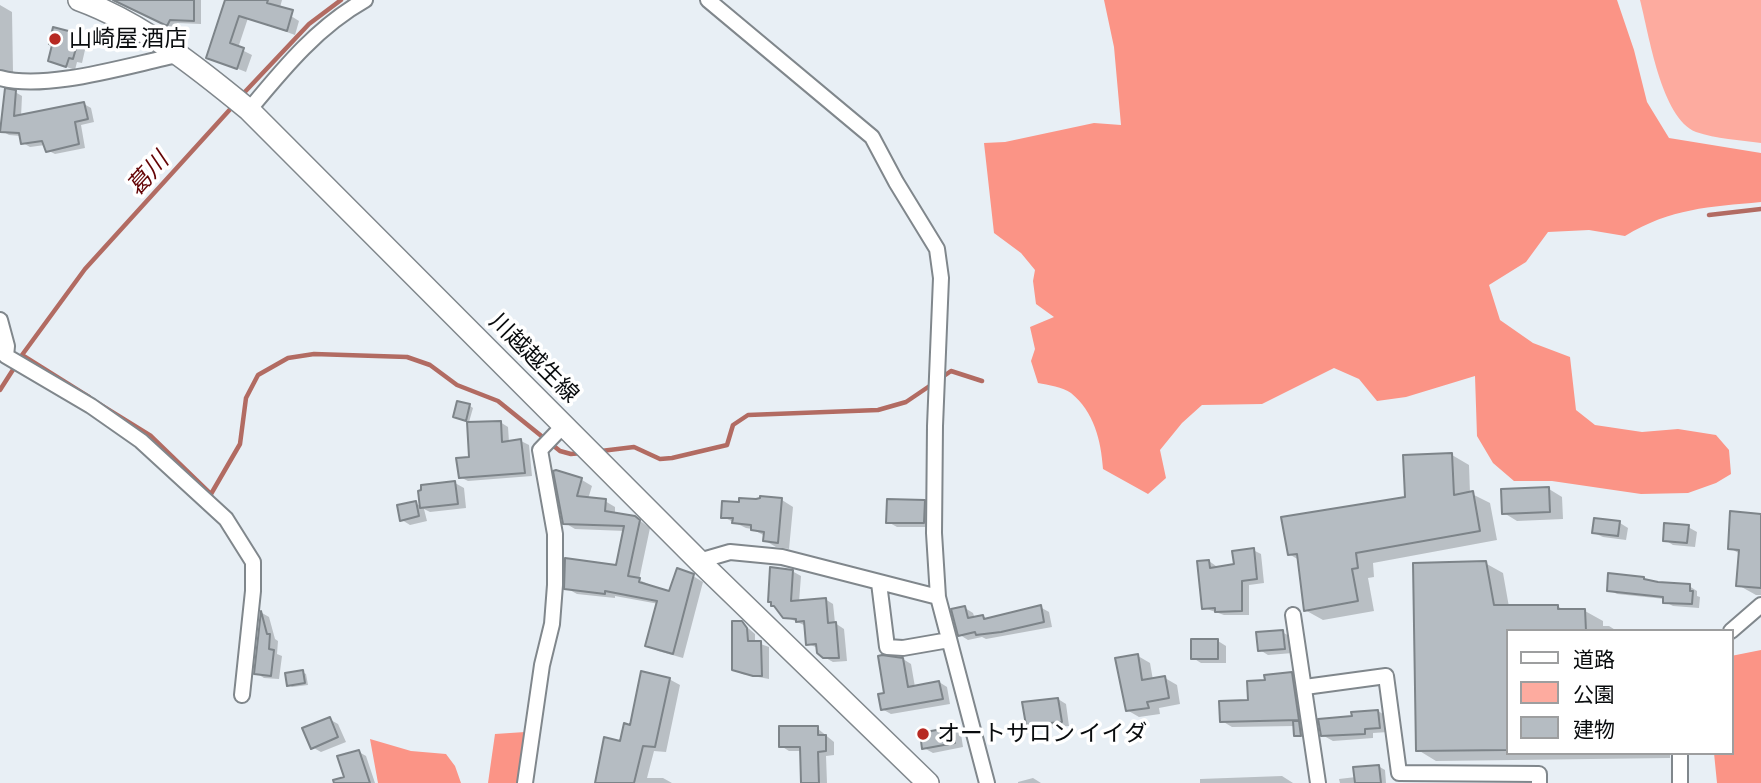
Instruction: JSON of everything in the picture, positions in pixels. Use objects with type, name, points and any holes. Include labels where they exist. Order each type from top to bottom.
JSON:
[{"type":"main road","name":"川越越生線","points":[[92,2],[178,55],[242,105],[699,561],[928,783]]},
{"type":"street","points":[[242,105],[308,42],[345,11],[365,0]]},
{"type":"street","points":[[708,0],[872,137],[937,249],[941,278],[935,426],[935,564],[938,597],[987,783]]},
{"type":"street","points":[[0,78],[29,83],[54,81],[178,55]]},
{"type":"street","points":[[0,320],[6,346],[3,360],[51,381],[141,441],[226,519],[253,562],[253,591],[242,695]]},
{"type":"street","points":[[525,783],[542,665],[552,624],[555,585],[555,534],[540,450],[564,425]]},
{"type":"street","points":[[699,561],[730,552],[782,557],[938,597]]},
{"type":"street","points":[[879,583],[887,647],[903,648],[949,640]]},
{"type":"street","points":[[1733,629],[1761,605]]},
{"type":"street","points":[[1293,615],[1318,783]]},
{"type":"street","points":[[1305,687],[1386,676],[1399,774],[1539,774],[1539,783]]},
{"type":"street","points":[[1680,755],[1680,783]]},
{"type":"green space","points":[[1640,0],[1761,0],[1761,143],[1720,138],[1696,132],[1684,124],[1665,93],[1658,74]]},
{"type":"shaded area","points":[[1104,0],[1617,0],[1634,50],[1647,102],[1669,138],[1761,153],[1761,202],[1675,214],[1625,236],[1589,230],[1548,232],[1526,262],[1489,285],[1500,320],[1533,343],[1570,357],[1576,410],[1595,425],[1642,432],[1678,429],[1716,435],[1729,450],[1731,474],[1716,483],[1688,493],[1641,494],[1552,481],[1514,481],[1493,463],[1477,436],[1475,376],[1406,397],[1377,401],[1359,379],[1334,368],[1262,404],[1202,405],[1182,423],[1160,450],[1166,478],[1148,494],[1103,469],[1095,427],[1079,401],[1068,391],[1038,383],[1031,361],[1035,349],[1030,327],[1054,317],[1036,304],[1033,281],[1035,270],[1021,253],[994,233],[984,143],[1005,142],[1094,123],[1121,125],[1114,47]]},
{"type":"shaded area","points":[[1761,650],[1761,783],[1717,783],[1714,755],[1733,755],[1733,656]]},
{"type":"shaded area","points":[[525,732],[518,783],[488,783],[495,734]]},
{"type":"shaded area","points":[[370,739],[411,751],[446,754],[455,766],[461,783],[378,783]]},
{"type":"building","points":[[113,0],[194,0],[194,21],[170,20],[167,26]]},
{"type":"building","points":[[225,0],[268,0],[267,3],[293,10],[287,31],[239,16],[230,43],[244,48],[237,69],[206,58]]},
{"type":"building","points":[[53,27],[80,34],[73,59],[69,58],[66,67],[48,61]]},
{"type":"building","points":[[5,88],[16,90],[14,116],[84,102],[88,119],[75,122],[79,144],[46,152],[42,141],[21,144],[19,133],[0,132]]},
{"type":"building","points":[[457,401],[470,404],[466,421],[453,417]]},
{"type":"building","points":[[501,421],[502,442],[521,439],[525,473],[459,478],[456,458],[469,457],[467,422]]},
{"type":"building","points":[[1452,453],[1454,495],[1473,491],[1480,531],[1356,553],[1358,568],[1352,569],[1358,601],[1304,611],[1297,554],[1288,555],[1281,517],[1405,497],[1403,455]]},
{"type":"building","points":[[553,471],[582,478],[577,496],[606,499],[605,511],[635,516],[640,520],[628,576],[640,578],[639,582],[669,591],[677,568],[694,574],[673,654],[645,646],[657,601],[605,591],[605,594],[564,589],[565,558],[616,565],[624,526],[563,524]]},
{"type":"building","points":[[455,481],[458,504],[420,508],[418,491],[421,490],[421,485]]},
{"type":"building","points":[[1549,487],[1550,512],[1502,514],[1501,489]]},
{"type":"building","points":[[760,496],[782,498],[778,543],[763,541],[764,532],[751,530],[751,525],[732,523],[733,518],[721,518],[722,501],[739,502],[739,498],[756,499]]},
{"type":"building","points":[[887,499],[925,500],[924,523],[886,523]]},
{"type":"building","points":[[416,501],[419,516],[400,521],[397,505]]},
{"type":"building","points":[[1730,511],[1761,514],[1761,588],[1736,586],[1739,550],[1728,549]]},
{"type":"building","points":[[1594,518],[1620,521],[1618,536],[1592,533]]},
{"type":"building","points":[[1664,523],[1689,525],[1687,543],[1663,541]]},
{"type":"building","points":[[1254,548],[1257,579],[1242,581],[1242,611],[1215,612],[1215,608],[1202,609],[1197,561],[1209,560],[1210,568],[1234,564],[1232,551]]},
{"type":"building","points":[[1486,561],[1494,605],[1558,605],[1558,609],[1585,609],[1586,629],[1506,629],[1506,750],[1416,751],[1413,563]]},
{"type":"building","points":[[770,567],[793,570],[791,601],[826,598],[828,623],[836,622],[839,658],[823,658],[817,653],[816,644],[806,645],[804,621],[796,622],[796,619],[783,618],[774,606],[771,606],[771,602],[768,602]]},
{"type":"building","points":[[1608,573],[1644,577],[1658,582],[1690,584],[1690,591],[1693,591],[1692,604],[1663,603],[1663,597],[1607,591]]},
{"type":"building","points":[[1041,605],[1044,622],[1001,632],[976,635],[975,632],[958,636],[951,609],[965,606],[968,618],[983,615],[984,619]]},
{"type":"building","points":[[261,611],[267,634],[270,634],[269,649],[274,650],[271,676],[254,674]]},
{"type":"building","points":[[732,621],[742,621],[747,628],[748,641],[761,641],[762,676],[732,670]]},
{"type":"building","points":[[1283,630],[1285,649],[1258,651],[1256,632]]},
{"type":"building","points":[[1191,639],[1218,639],[1218,659],[1191,659]]},
{"type":"building","points":[[1138,654],[1142,680],[1165,676],[1169,698],[1147,702],[1149,708],[1126,711],[1115,658]]},
{"type":"building","points":[[878,656],[903,658],[908,687],[939,681],[943,699],[881,710],[878,694],[884,693]]},
{"type":"building","points":[[303,670],[305,683],[287,686],[285,673]]},
{"type":"building","points":[[641,671],[670,678],[655,747],[643,746],[634,783],[595,783],[604,737],[620,741],[624,723],[630,725]]},
{"type":"building","points":[[1292,672],[1299,720],[1220,722],[1219,701],[1248,700],[1247,681],[1265,680],[1264,675]]},
{"type":"building","points":[[1058,698],[1062,722],[1026,725],[1022,702]]},
{"type":"building","points":[[1378,710],[1380,728],[1365,729],[1365,734],[1321,736],[1318,719]]},
{"type":"building","points":[[330,717],[338,737],[311,749],[302,728]]},
{"type":"building","points":[[1293,721],[1299,721],[1301,736],[1294,736]]},
{"type":"building","points":[[779,726],[818,726],[818,735],[826,735],[826,751],[818,752],[819,783],[801,783],[800,747],[779,747]]},
{"type":"building","points":[[953,727],[955,743],[922,749],[920,733]]},
{"type":"building","points":[[359,750],[370,783],[334,783],[333,780],[344,777],[337,756]]},
{"type":"building","points":[[1379,765],[1381,783],[1355,783],[1353,767]]},
{"type":"waterway","name":"葛川","points":[[241,96],[309,24],[341,0]]},
{"type":"waterway","name":"葛川","points":[[22,355],[85,269],[234,105]]},
{"type":"waterway","points":[[1709,215],[1761,209]]},
{"type":"waterway","points":[[96,402],[151,436],[211,494],[240,444],[246,398],[258,375],[288,358],[314,354],[407,357],[430,365],[457,385],[498,401],[560,451],[582,453]]},
{"type":"waterway","points":[[22,355],[89,397]]},
{"type":"waterway","name":"葛川","points":[[0,390],[16,365]]},
{"type":"waterway","points":[[941,378],[951,371],[982,381]]},
{"type":"waterway","points":[[601,451],[634,447],[660,459],[672,458],[727,445],[733,425],[748,415],[878,410],[906,402],[934,383]]},
{"type":"place","name":"山崎屋 酒店","points":[[55,39]]},
{"type":"place","name":"オートサロン イイダ","points":[[923,734]]}]
